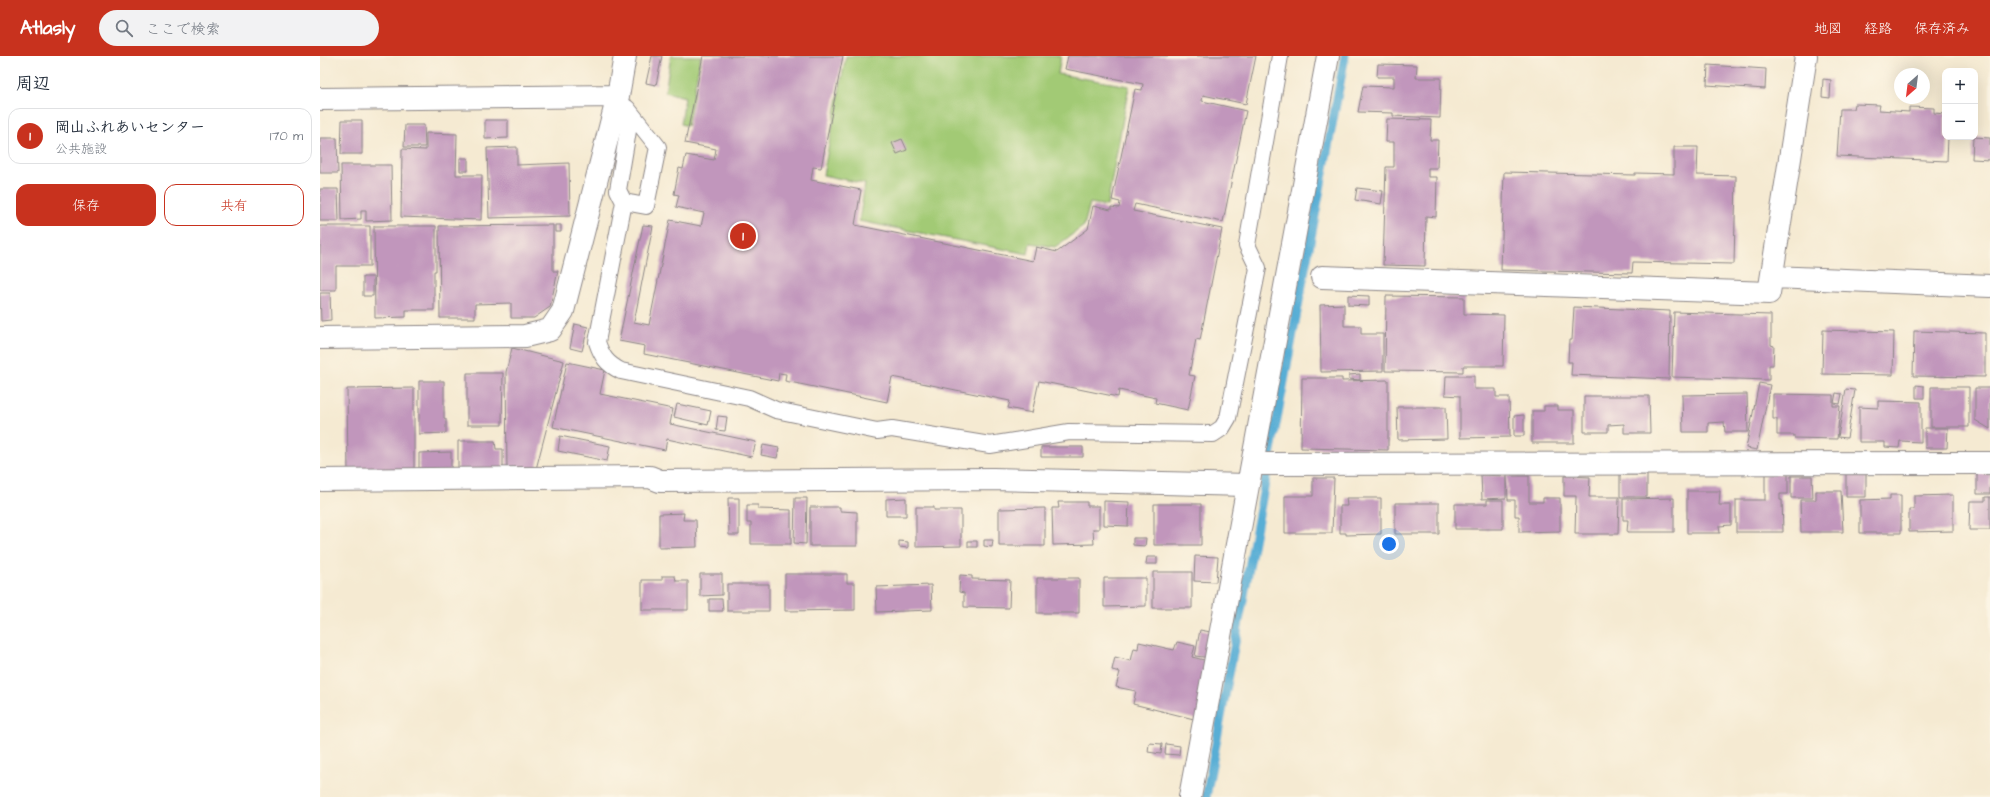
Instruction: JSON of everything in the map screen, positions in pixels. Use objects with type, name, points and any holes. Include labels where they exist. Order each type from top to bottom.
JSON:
[{"type":"street","points":[[320,338],[525,336],[550,330],[563,311],[618,96],[626,56]]},
{"type":"street","points":[[1190,797],[1260,470],[1328,56]]},
{"type":"street","points":[[1322,277],[1769,292],[1806,56]]},
{"type":"street","points":[[320,99],[618,96]]},
{"type":"street","points":[[1772,276],[1990,286]]},
{"type":"street","points":[[320,480],[650,477],[660,481],[993,479],[1260,470],[1990,463]]},
{"type":"lane","points":[[631,113],[618,190],[624,202],[597,342],[601,356],[610,365],[621,371],[749,398],[776,410],[870,429],[892,429],[990,445],[1069,432],[1213,434],[1222,428],[1228,418],[1258,268],[1246,245],[1280,56]]},
{"type":"lane","points":[[618,96],[658,147],[646,206],[624,202]]},
{"type":"green space","points":[[671,56],[701,56],[687,126],[681,124],[685,97],[665,92]]},
{"type":"green space","points":[[846,56],[1061,56],[1058,74],[1129,86],[1107,206],[1090,203],[1084,226],[1055,247],[1030,243],[1028,254],[859,221],[865,184],[823,175]]},
{"type":"building","points":[[652,56],[662,56],[656,85],[646,83]]},
{"type":"building","points":[[703,56],[843,56],[821,168],[813,167],[811,180],[861,190],[855,225],[1033,261],[1036,247],[1057,252],[1088,229],[1093,206],[1111,210],[1111,207],[1119,208],[1120,202],[1112,200],[1135,89],[1142,90],[1143,84],[1065,69],[1068,56],[1256,56],[1246,104],[1203,95],[1202,101],[1246,111],[1223,222],[1135,204],[1133,211],[1222,229],[1200,340],[1196,339],[1189,375],[1195,376],[1188,410],[1155,403],[1156,398],[1119,390],[1118,397],[1039,381],[1032,413],[1008,408],[1010,401],[892,377],[887,402],[785,381],[786,374],[779,373],[778,381],[644,354],[645,346],[619,341],[643,225],[653,226],[634,322],[649,325],[670,220],[701,226],[704,213],[676,207],[679,195],[674,194],[679,168],[683,169],[686,155],[714,160],[716,149],[685,143]]},
{"type":"building","points":[[1378,64],[1417,65],[1416,78],[1441,78],[1440,118],[1393,116],[1393,113],[1358,112],[1363,86],[1394,87],[1394,77],[1377,77]]},
{"type":"building","points":[[1708,65],[1766,69],[1765,89],[1707,85]]},
{"type":"building","points":[[1823,79],[1831,80],[1830,98],[1822,97]]},
{"type":"building","points":[[1855,104],[1880,105],[1879,110],[1909,112],[1909,107],[1934,108],[1934,113],[1942,114],[1942,140],[1948,140],[1947,161],[1837,156],[1840,109],[1854,109]]},
{"type":"building","points":[[1387,119],[1431,120],[1430,140],[1438,140],[1437,168],[1428,168],[1428,177],[1437,177],[1436,217],[1426,216],[1425,266],[1383,265],[1386,167],[1394,167],[1394,142],[1386,142]]},
{"type":"building","points":[[342,120],[362,120],[362,154],[341,154]]},
{"type":"building","points":[[485,120],[508,120],[508,138],[485,139]]},
{"type":"building","points":[[405,125],[424,125],[425,147],[404,147]]},
{"type":"building","points":[[426,133],[457,134],[456,175],[482,175],[481,220],[401,217],[402,149],[426,150]]},
{"type":"building","points":[[1978,137],[1990,138],[1990,160],[1972,159],[1973,140],[1978,140]]},
{"type":"building","points":[[320,138],[337,138],[338,173],[320,173]]},
{"type":"building","points":[[902,139],[907,150],[897,154],[892,143]]},
{"type":"building","points":[[517,147],[517,165],[569,163],[570,216],[489,218],[487,148]]},
{"type":"building","points":[[1674,147],[1698,147],[1697,175],[1736,176],[1734,264],[1633,262],[1632,273],[1501,270],[1504,172],[1635,175],[1635,173],[1674,174]]},
{"type":"building","points":[[460,158],[468,158],[468,171],[460,171]]},
{"type":"building","points":[[341,165],[391,165],[392,220],[366,221],[366,210],[361,210],[361,219],[342,220]]},
{"type":"building","points":[[1357,188],[1383,191],[1381,204],[1355,200]]},
{"type":"building","points":[[320,189],[338,189],[339,221],[320,221]]},
{"type":"building","points":[[553,225],[553,271],[558,271],[550,307],[534,318],[511,318],[511,303],[475,304],[475,318],[440,318],[439,226]]},
{"type":"building","points":[[555,225],[561,225],[561,232],[555,232]]},
{"type":"building","points":[[320,226],[370,226],[370,266],[336,266],[336,290],[320,290]]},
{"type":"building","points":[[374,226],[436,226],[434,310],[406,310],[406,317],[375,318]]},
{"type":"building","points":[[363,277],[373,277],[373,296],[363,296]]},
{"type":"building","points":[[320,293],[330,293],[331,320],[321,321]]},
{"type":"building","points":[[1348,295],[1369,296],[1369,306],[1348,305]]},
{"type":"building","points":[[1386,296],[1464,297],[1464,314],[1504,315],[1503,366],[1463,366],[1463,372],[1385,371]]},
{"type":"building","points":[[1344,304],[1344,326],[1361,326],[1361,334],[1383,334],[1383,371],[1321,372],[1320,305]]},
{"type":"building","points":[[1574,307],[1670,311],[1669,379],[1571,375],[1572,362],[1568,362],[1569,340],[1572,340]]},
{"type":"building","points":[[1674,312],[1771,315],[1771,345],[1774,346],[1773,365],[1769,365],[1769,380],[1672,377]]},
{"type":"building","points":[[575,324],[588,327],[582,351],[570,348]]},
{"type":"building","points":[[1823,330],[1894,332],[1893,375],[1822,374]]},
{"type":"building","points":[[1914,331],[1985,333],[1985,377],[1913,376]]},
{"type":"building","points":[[512,348],[564,361],[535,473],[507,473],[506,372]]},
{"type":"building","points":[[567,362],[605,370],[600,394],[673,409],[670,424],[756,442],[752,457],[667,439],[665,450],[553,427]]},
{"type":"building","points":[[467,373],[503,373],[502,425],[467,425]]},
{"type":"building","points":[[1360,374],[1360,380],[1349,379],[1349,375]]},
{"type":"building","points":[[1446,376],[1474,376],[1474,389],[1496,389],[1496,397],[1509,397],[1510,437],[1460,438],[1460,396],[1445,395]]},
{"type":"building","points":[[1302,378],[1342,378],[1342,381],[1388,380],[1388,450],[1301,448]]},
{"type":"building","points":[[419,381],[444,381],[444,418],[446,419],[446,433],[419,434]]},
{"type":"building","points":[[1759,383],[1770,385],[1757,450],[1746,448]]},
{"type":"building","points":[[1916,385],[1924,386],[1924,398],[1916,398]]},
{"type":"building","points":[[1931,387],[1969,387],[1969,427],[1931,427]]},
{"type":"building","points":[[414,388],[414,474],[348,474],[347,389]]},
{"type":"building","points":[[1975,388],[1990,388],[1990,429],[1975,420]]},
{"type":"building","points":[[1846,389],[1855,390],[1847,438],[1838,437]]},
{"type":"building","points":[[1836,393],[1842,394],[1840,404],[1834,403]]},
{"type":"building","points":[[1747,394],[1748,432],[1725,432],[1724,422],[1708,423],[1708,432],[1683,432],[1682,395]]},
{"type":"building","points":[[1773,394],[1833,395],[1833,406],[1840,406],[1837,439],[1794,438],[1794,435],[1777,435],[1777,419],[1773,419]]},
{"type":"building","points":[[1584,396],[1649,396],[1650,433],[1624,433],[1624,424],[1608,425],[1608,432],[1584,432]]},
{"type":"building","points":[[1878,401],[1921,402],[1921,442],[1900,441],[1899,448],[1885,447],[1885,442],[1859,442],[1859,407],[1878,408]]},
{"type":"building","points":[[677,404],[711,411],[708,425],[674,417]]},
{"type":"building","points":[[1544,406],[1558,406],[1558,410],[1574,410],[1574,443],[1532,443],[1532,411],[1544,411]]},
{"type":"building","points":[[1397,407],[1446,407],[1447,439],[1398,440]]},
{"type":"building","points":[[1524,415],[1524,436],[1514,436],[1514,416]]},
{"type":"building","points":[[718,416],[727,417],[725,431],[716,430]]},
{"type":"building","points":[[1925,428],[1948,428],[1947,448],[1925,448]]},
{"type":"building","points":[[560,436],[610,446],[607,461],[558,451]]},
{"type":"building","points":[[458,441],[495,441],[496,449],[503,449],[503,473],[458,473]]},
{"type":"building","points":[[763,445],[779,448],[777,458],[761,455]]},
{"type":"building","points":[[1041,447],[1083,447],[1083,457],[1041,457]]},
{"type":"building","points":[[451,452],[451,473],[419,473],[419,453]]},
{"type":"building","points":[[1765,474],[1788,474],[1788,494],[1780,494],[1780,500],[1782,500],[1783,532],[1736,532],[1736,500],[1765,500]]},
{"type":"building","points":[[1846,474],[1866,474],[1866,497],[1846,497]]},
{"type":"building","points":[[1977,474],[1990,474],[1990,494],[1977,494]]},
{"type":"building","points":[[1481,475],[1506,476],[1506,498],[1482,499]]},
{"type":"building","points":[[1620,475],[1647,475],[1647,497],[1620,497]]},
{"type":"building","points":[[1507,476],[1529,476],[1529,502],[1543,502],[1543,498],[1560,498],[1560,531],[1519,532],[1519,516],[1515,516],[1515,500],[1508,500]]},
{"type":"building","points":[[1564,476],[1590,477],[1589,497],[1619,497],[1618,534],[1575,534],[1576,496],[1564,496]]},
{"type":"building","points":[[1791,476],[1812,476],[1813,498],[1791,498]]},
{"type":"building","points":[[1313,478],[1334,478],[1332,533],[1285,533],[1285,496],[1313,496]]},
{"type":"building","points":[[1687,491],[1720,491],[1719,505],[1731,505],[1731,525],[1719,526],[1720,533],[1687,533]]},
{"type":"building","points":[[1816,491],[1841,491],[1843,532],[1801,532],[1800,500],[1816,500]]},
{"type":"building","points":[[1890,495],[1901,495],[1901,533],[1860,533],[1860,500],[1890,499]]},
{"type":"building","points":[[1953,495],[1953,531],[1909,532],[1909,509],[1914,509],[1914,496]]},
{"type":"building","points":[[1985,497],[1990,497],[1990,530],[1969,530],[1970,501],[1985,501]]},
{"type":"building","points":[[728,498],[739,498],[739,535],[729,535]]},
{"type":"building","points":[[795,498],[807,498],[806,544],[794,543]]},
{"type":"building","points":[[906,498],[906,516],[886,516],[886,499]]},
{"type":"building","points":[[1346,498],[1381,498],[1381,534],[1346,535],[1346,533],[1340,533],[1340,506],[1347,506]]},
{"type":"building","points":[[1674,498],[1674,532],[1627,532],[1628,520],[1623,520],[1623,499]]},
{"type":"building","points":[[1487,500],[1503,500],[1503,529],[1455,529],[1455,504],[1487,504]]},
{"type":"building","points":[[1104,501],[1129,502],[1128,526],[1104,525]]},
{"type":"building","points":[[1058,502],[1087,502],[1087,506],[1099,506],[1099,529],[1093,529],[1094,544],[1053,545],[1052,508],[1059,508]]},
{"type":"building","points":[[1395,503],[1439,503],[1439,534],[1395,534]]},
{"type":"building","points":[[1154,504],[1201,504],[1201,545],[1154,545]]},
{"type":"building","points":[[747,505],[758,505],[758,509],[791,510],[791,544],[751,544],[751,523],[747,523]]},
{"type":"building","points":[[810,507],[840,507],[840,511],[857,512],[857,546],[810,546]]},
{"type":"building","points":[[916,507],[934,507],[934,510],[961,510],[961,546],[916,547]]},
{"type":"building","points":[[1045,508],[1045,546],[999,546],[999,509]]},
{"type":"building","points":[[684,513],[683,520],[696,520],[697,547],[659,548],[659,514]]},
{"type":"building","points":[[1133,538],[1146,538],[1145,546],[1133,545]]},
{"type":"building","points":[[984,540],[993,540],[992,547],[984,546]]},
{"type":"building","points":[[899,541],[908,542],[908,548],[899,547]]},
{"type":"building","points":[[968,541],[977,541],[977,547],[968,547]]},
{"type":"building","points":[[1195,556],[1218,557],[1216,582],[1194,581]]},
{"type":"building","points":[[1147,557],[1157,557],[1157,564],[1146,564]]},
{"type":"building","points":[[1153,572],[1192,572],[1192,608],[1153,608]]},
{"type":"building","points":[[700,574],[722,574],[722,595],[700,596]]},
{"type":"building","points":[[785,574],[847,574],[847,583],[855,583],[855,610],[785,611]]},
{"type":"building","points":[[960,575],[972,576],[972,579],[1010,580],[1009,608],[964,607],[964,593],[959,592]]},
{"type":"building","points":[[662,576],[675,576],[676,581],[688,581],[688,610],[642,610],[642,580],[662,580]]},
{"type":"building","points":[[1037,578],[1079,578],[1079,613],[1037,613]]},
{"type":"building","points":[[1104,578],[1146,578],[1146,606],[1104,607]]},
{"type":"building","points":[[727,584],[769,584],[769,611],[727,611]]},
{"type":"building","points":[[931,585],[932,610],[877,612],[876,587]]},
{"type":"building","points":[[709,599],[722,599],[723,611],[709,611]]},
{"type":"building","points":[[1200,630],[1216,633],[1212,658],[1195,656]]},
{"type":"building","points":[[1139,642],[1174,650],[1177,642],[1195,646],[1192,657],[1212,662],[1198,720],[1133,704],[1136,691],[1116,687],[1120,672],[1112,670],[1115,657],[1131,661],[1134,648],[1138,649]]},
{"type":"building","points":[[1149,743],[1162,744],[1161,754],[1148,752]]},
{"type":"building","points":[[1166,744],[1180,746],[1179,755],[1165,754]]},
{"type":"waterway","points":[[1206,797],[1345,56]]},
{"type":"place","name":"岡山ふれあいセンター","points":[[743,236]]}]
